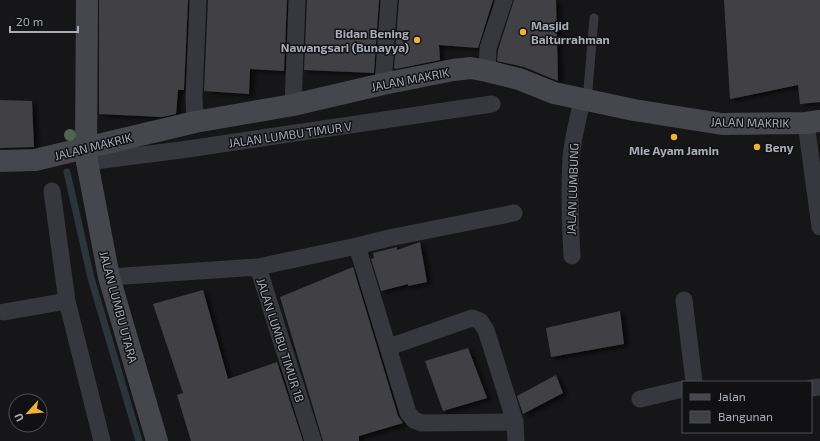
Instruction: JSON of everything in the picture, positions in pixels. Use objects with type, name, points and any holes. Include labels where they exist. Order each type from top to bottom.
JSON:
[{"type":"street","name":"JALAN LUMBU UTARA","points":[[87,0],[86,155],[109,277],[157,441]]},
{"type":"street","points":[[195,122],[194,96],[198,0]]},
{"type":"street","points":[[293,104],[297,0]]},
{"type":"street","points":[[383,84],[389,0]]},
{"type":"street","points":[[487,71],[488,48],[504,0]]},
{"type":"street","name":"JALAN MAKRIK","points":[[0,161],[36,160],[86,155],[135,135],[195,122],[293,104],[453,70],[471,68],[519,79],[554,93],[585,100],[634,110],[722,124],[813,122]]},
{"type":"street","name":"JALAN LUMBUNG","points":[[572,256],[570,230],[571,157],[575,131],[585,100]]},
{"type":"street","name":"JALAN LUMBU TIMUR V","points":[[86,155],[181,150],[492,104]]},
{"type":"street","points":[[813,122],[820,227]]},
{"type":"street","points":[[52,191],[67,301],[102,441]]},
{"type":"street","points":[[258,267],[389,238],[514,213]]},
{"type":"street","points":[[357,246],[408,413],[414,420],[422,423],[515,422]]},
{"type":"street","name":"JALAN LUMBU TIMUR 1B","points":[[109,277],[258,267],[313,441]]},
{"type":"street","points":[[684,300],[694,381]]},
{"type":"street","points":[[4,312],[67,301]]},
{"type":"street","points":[[389,347],[472,318],[480,321],[486,330],[515,422],[516,441]]},
{"type":"street","points":[[640,399],[682,389]]},
{"type":"lane","points":[[585,100],[594,18]]},
{"type":"building","points":[[99,0],[188,0],[184,90],[178,90],[176,114],[162,117],[99,114]]},
{"type":"building","points":[[208,0],[287,0],[284,71],[250,69],[249,94],[204,91]]},
{"type":"building","points":[[307,0],[379,0],[374,73],[304,70]]},
{"type":"building","points":[[399,0],[493,0],[478,48],[439,45],[440,60],[396,69],[394,68]]},
{"type":"building","name":"Masjid Baiturrahman","points":[[514,0],[556,0],[558,81],[524,67],[497,61],[498,50]]},
{"type":"building","points":[[724,0],[820,0],[820,102],[800,104],[798,85],[730,99]]},
{"type":"building","points":[[0,100],[32,101],[34,147],[0,148]]},
{"type":"building","points":[[420,242],[427,282],[408,286],[408,284],[381,291],[371,259],[374,258],[373,253],[397,247],[397,250]]},
{"type":"building","points":[[353,267],[398,416],[403,423],[359,436],[359,441],[323,441],[280,297]]},
{"type":"building","points":[[203,290],[228,379],[277,362],[303,441],[191,441],[177,395],[183,393],[153,304]]},
{"type":"building","points":[[620,311],[624,344],[551,357],[546,328]]},
{"type":"building","points":[[468,348],[487,398],[443,411],[425,361]]},
{"type":"building","points":[[556,375],[563,393],[523,414],[517,396]]},
{"type":"waterway","points":[[67,172],[91,278],[139,441]]},
{"type":"place","name":"Masjid Baiturrahman","points":[[523,32]]},
{"type":"place","name":"Bidan Bening Nawangsari (Bunayya)","points":[[417,40]]},
{"type":"place","name":"Mie Ayam Jamin","points":[[674,137]]},
{"type":"place","name":"Beny","points":[[757,147]]}]
